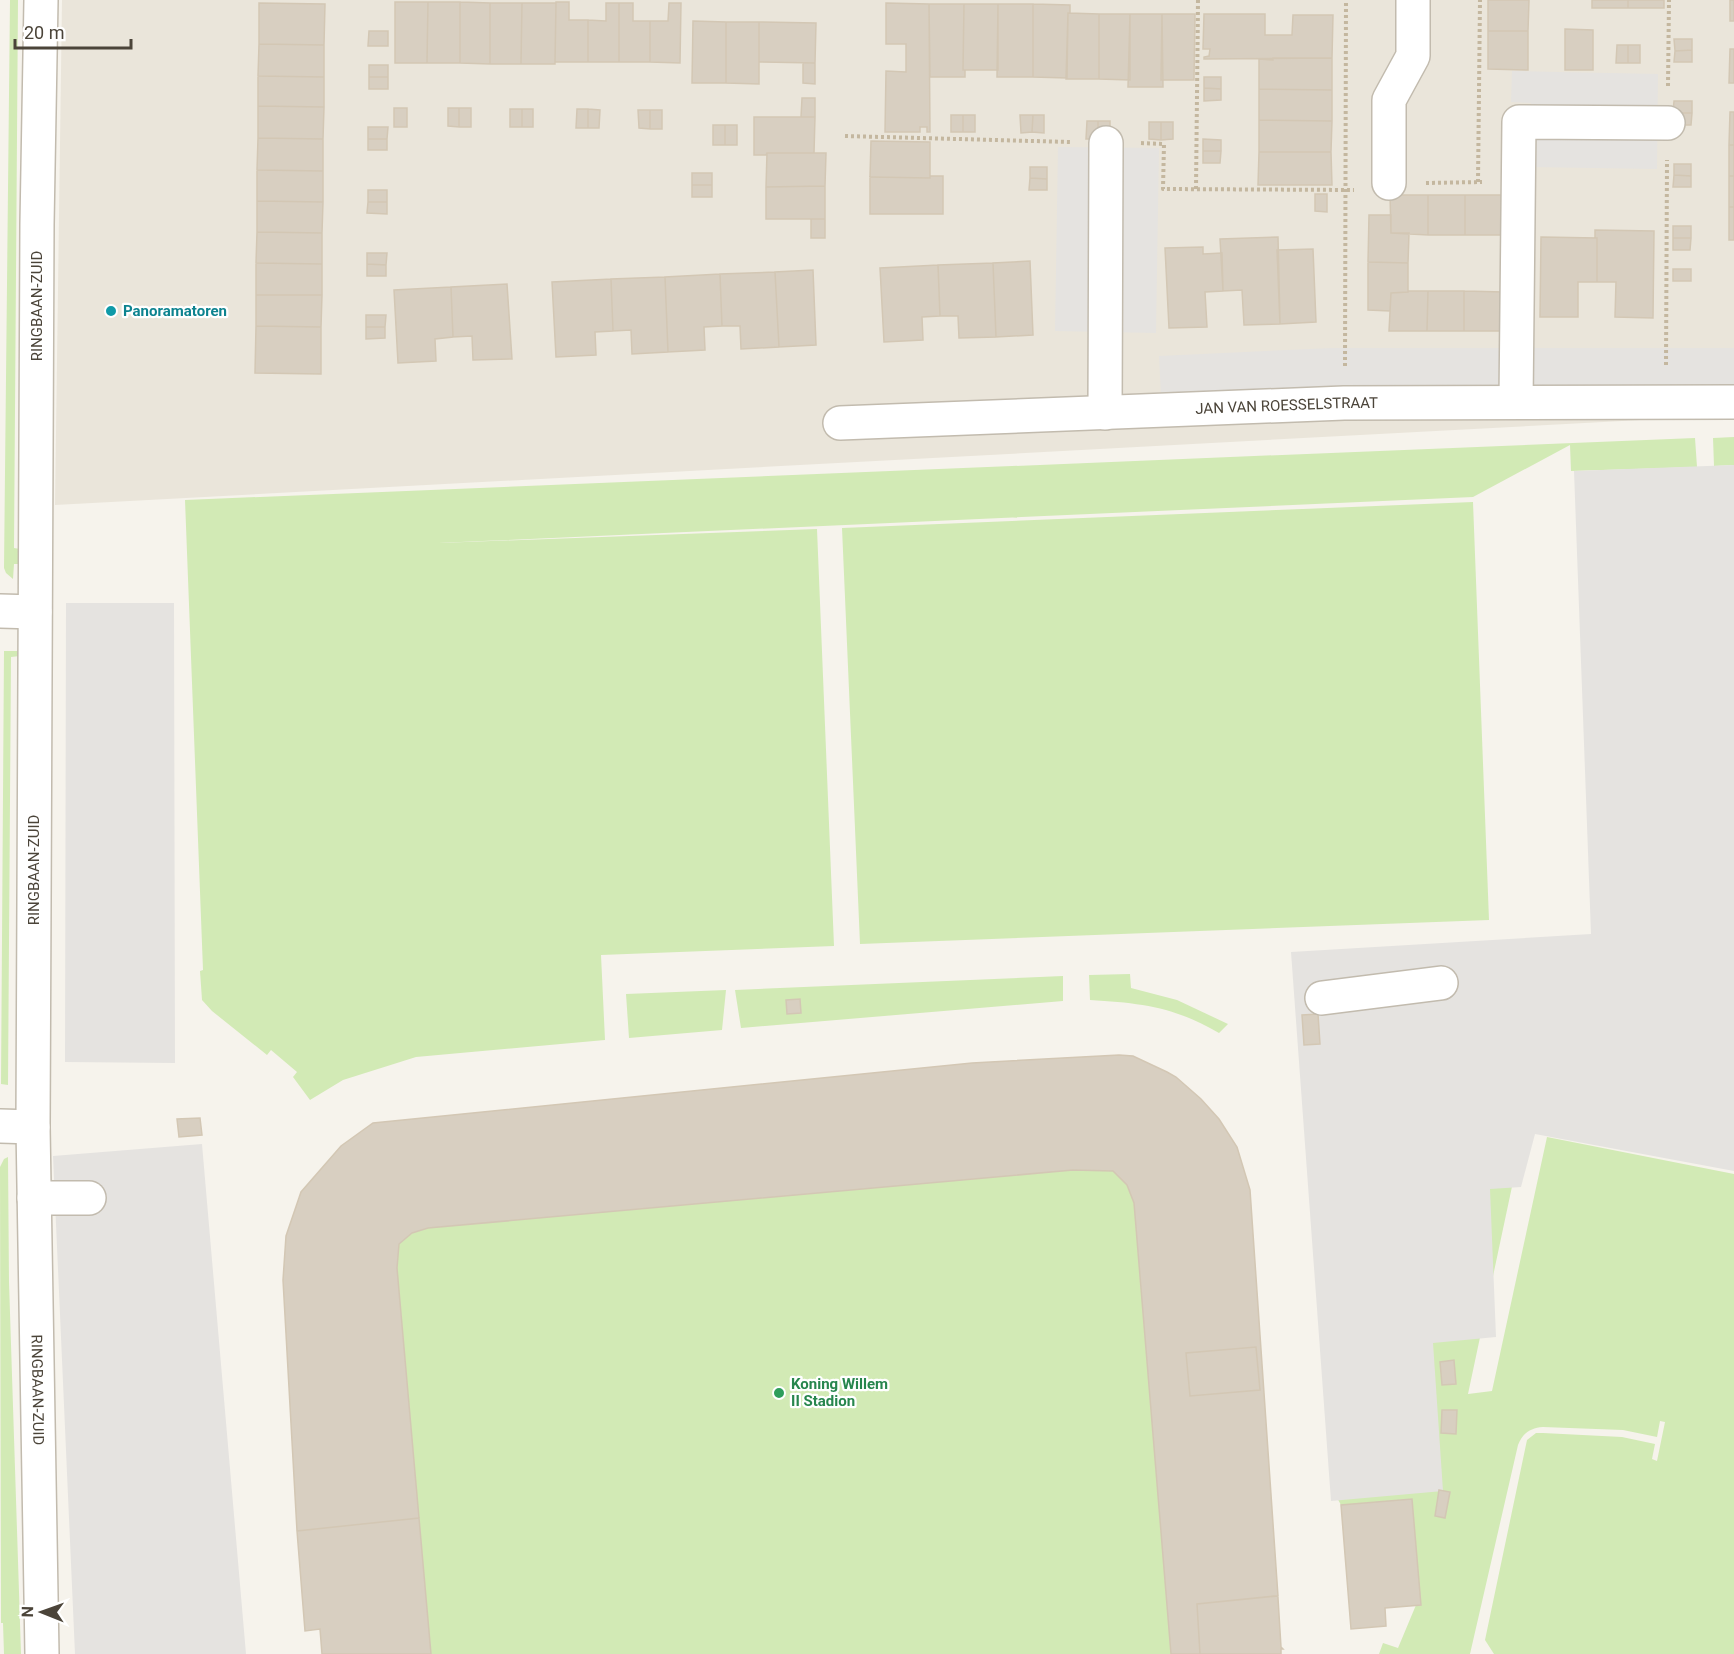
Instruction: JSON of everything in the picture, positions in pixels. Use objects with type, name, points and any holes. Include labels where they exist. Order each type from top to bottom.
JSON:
[{"type":"street","name":"RINGBAAN-ZUID","points":[[41,0],[37,236],[33,1127],[42,1654]]},
{"type":"street","points":[[1389,183],[1389,100],[1413,56],[1413,0]]},
{"type":"street","points":[[1516,402],[1519,122],[1668,123]]},
{"type":"street","points":[[1105,413],[1106,143]]},
{"type":"street","name":"JAN VAN ROESSELSTRAAT","points":[[840,423],[1344,403],[1734,402]]},
{"type":"street","points":[[0,611],[35,612]]},
{"type":"street","points":[[1322,998],[1441,983]]},
{"type":"street","points":[[0,1126],[33,1127]]},
{"type":"street","points":[[34,1198],[89,1198]]},
{"type":"path","points":[[1196,189],[1198,0]]},
{"type":"path","points":[[1344,403],[1346,0]]},
{"type":"path","points":[[1478,182],[1480,0]]},
{"type":"path","points":[[1665,402],[1668,0]]},
{"type":"path","points":[[1389,183],[1518,182]]},
{"type":"shaded area","points":[[62,0],[1734,0],[1734,415],[55,505]]},
{"type":"shaded area","points":[[1512,71],[1658,74],[1657,169],[1530,167],[1531,103],[1511,102]]},
{"type":"shaded area","points":[[1058,147],[1159,148],[1156,333],[1055,331]]},
{"type":"shaded area","points":[[1332,348],[1734,348],[1734,389],[1161,396],[1159,356]]},
{"type":"shaded area","points":[[1734,465],[1734,1171],[1535,1134],[1521,1187],[1490,1189],[1496,1337],[1433,1343],[1443,1491],[1331,1501],[1291,952],[1591,934],[1574,471]]},
{"type":"shaded area","points":[[66,603],[174,603],[175,1063],[65,1062]]},
{"type":"shaded area","points":[[202,1144],[246,1654],[75,1654],[53,1156]]},
{"type":"green space","points":[[10,0],[18,0],[14,548],[20,549],[20,564],[14,564],[13,579],[4,568]]},
{"type":"green space","points":[[1734,437],[1734,465],[1714,466],[1713,438]]},
{"type":"green space","points":[[1695,438],[1697,467],[1571,471],[1570,445],[1473,497],[439,543],[817,529],[834,946],[601,955],[605,1040],[416,1057],[343,1080],[310,1100],[293,1077],[297,1072],[271,1050],[267,1055],[212,1011],[202,1000],[200,971],[203,970],[185,500]]},
{"type":"green space","points":[[1473,502],[1489,920],[860,944],[842,528]]},
{"type":"green space","points":[[4,651],[19,651],[20,656],[11,657],[8,1085],[1,1084]]},
{"type":"green space","points":[[1130,974],[1131,988],[1177,1000],[1228,1024],[1219,1033],[1187,1017],[1157,1008],[1090,1000],[1089,975]]},
{"type":"green space","points":[[1063,976],[1063,1001],[741,1028],[735,990]]},
{"type":"green space","points":[[726,990],[722,1030],[629,1038],[626,994]]},
{"type":"green space","points":[[1524,1130],[1468,1394],[1492,1391],[1547,1137],[1734,1174],[1734,1654],[1494,1654],[1485,1640],[1527,1440],[1536,1433],[1622,1437],[1655,1444],[1652,1459],[1657,1461],[1665,1422],[1660,1421],[1657,1437],[1623,1430],[1543,1427],[1528,1432],[1518,1445],[1470,1654],[1379,1654],[1383,1643],[1398,1648],[1416,1605],[1421,1605],[1412,1499],[1341,1505],[1336,1496],[1427,1333],[1478,1178]],"holes":[[[1454,1361],[1456,1383],[1442,1385],[1440,1362]]]},
{"type":"green space","points":[[8,1157],[9,1282],[21,1654],[4,1654],[3,1623],[1,1623],[0,1167],[4,1159]]},
{"type":"green space","name":"Koning Willem II Stadion","points":[[1073,1170],[1113,1171],[1127,1185],[1134,1203],[1171,1654],[431,1654],[397,1268],[399,1244],[412,1233],[428,1228]]},
{"type":"building","points":[[1488,0],[1529,0],[1528,31],[1488,31]]},
{"type":"building","points":[[1592,0],[1628,0],[1628,8],[1592,8]]},
{"type":"building","points":[[1628,0],[1664,0],[1664,8],[1628,8]]},
{"type":"building","points":[[1730,0],[1734,0],[1734,21],[1730,21]]},
{"type":"building","points":[[395,2],[428,2],[427,63],[395,63]]},
{"type":"building","points":[[428,2],[460,2],[460,63],[427,63]]},
{"type":"building","points":[[460,2],[490,3],[490,64],[460,63]]},
{"type":"building","points":[[556,2],[569,2],[569,20],[588,20],[588,62],[555,62]]},
{"type":"building","points":[[259,3],[325,4],[324,45],[259,44]]},
{"type":"building","points":[[490,3],[522,3],[521,64],[490,64]]},
{"type":"building","points":[[522,3],[556,3],[555,64],[521,64]]},
{"type":"building","points":[[606,3],[619,3],[619,62],[588,62],[588,20],[606,21]]},
{"type":"building","points":[[619,3],[633,3],[633,21],[650,21],[650,62],[619,62]]},
{"type":"building","points":[[669,3],[681,3],[680,63],[650,62],[650,21],[668,21]]},
{"type":"building","points":[[886,3],[929,4],[930,132],[927,132],[927,127],[920,127],[920,132],[885,132],[886,71],[906,72],[906,44],[886,44]]},
{"type":"building","points":[[929,4],[964,4],[963,70],[965,70],[965,77],[930,77]]},
{"type":"building","points":[[964,4],[998,4],[998,70],[963,70]]},
{"type":"building","points":[[998,4],[1033,4],[1033,77],[997,77]]},
{"type":"building","points":[[1033,4],[1070,5],[1067,78],[1033,77]]},
{"type":"building","points":[[1068,13],[1099,14],[1099,79],[1066,79]]},
{"type":"building","points":[[1099,14],[1130,14],[1130,80],[1099,79]]},
{"type":"building","points":[[1130,14],[1162,14],[1163,87],[1128,87]]},
{"type":"building","points":[[1162,14],[1195,14],[1194,80],[1161,80]]},
{"type":"building","points":[[1204,14],[1265,14],[1265,35],[1292,35],[1293,15],[1333,15],[1332,58],[1204,59],[1209,56],[1210,49],[1203,49]]},
{"type":"building","points":[[693,21],[726,22],[726,83],[692,83]]},
{"type":"building","points":[[726,22],[759,22],[759,84],[726,83]]},
{"type":"building","points":[[759,22],[816,23],[815,63],[759,62]]},
{"type":"building","points":[[1565,29],[1593,30],[1593,70],[1565,70]]},
{"type":"building","points":[[369,31],[388,31],[388,46],[368,46]]},
{"type":"building","points":[[1488,31],[1528,31],[1528,70],[1488,69]]},
{"type":"building","points":[[1674,39],[1692,39],[1692,50],[1675,51]]},
{"type":"building","points":[[259,44],[324,45],[324,77],[258,76]]},
{"type":"building","points":[[1617,45],[1628,45],[1628,63],[1616,63]]},
{"type":"building","points":[[1628,45],[1640,45],[1640,63],[1628,63]]},
{"type":"building","points":[[1730,49],[1734,49],[1734,83],[1729,83]]},
{"type":"building","points":[[1692,50],[1692,62],[1674,62],[1675,51]]},
{"type":"building","points":[[1273,58],[1332,58],[1332,90],[1259,89],[1259,59],[1273,60]]},
{"type":"building","points":[[803,63],[815,63],[815,84],[803,83]]},
{"type":"building","points":[[369,65],[388,65],[388,77],[369,77]]},
{"type":"building","points":[[258,76],[324,77],[324,107],[258,106]]},
{"type":"building","points":[[369,77],[388,77],[388,89],[369,89]]},
{"type":"building","points":[[1204,77],[1221,77],[1221,89],[1204,88]]},
{"type":"building","points":[[1204,88],[1221,89],[1221,100],[1204,101]]},
{"type":"building","points":[[1259,89],[1332,90],[1332,121],[1259,120]]},
{"type":"building","points":[[802,98],[815,98],[815,117],[801,117]]},
{"type":"building","points":[[1674,101],[1692,101],[1692,113],[1673,113]]},
{"type":"building","points":[[258,106],[324,107],[323,139],[258,138]]},
{"type":"building","points":[[394,108],[407,108],[407,127],[394,127]]},
{"type":"building","points":[[448,108],[459,108],[459,127],[448,126]]},
{"type":"building","points":[[459,108],[471,108],[471,127],[459,127]]},
{"type":"building","points":[[510,109],[522,109],[522,127],[510,127]]},
{"type":"building","points":[[522,109],[533,109],[533,127],[522,127]]},
{"type":"building","points":[[577,109],[588,109],[588,128],[576,128]]},
{"type":"building","points":[[588,109],[600,110],[599,128],[588,128]]},
{"type":"building","points":[[638,110],[650,110],[650,129],[639,128]]},
{"type":"building","points":[[650,110],[662,110],[662,129],[650,129]]},
{"type":"building","points":[[1730,112],[1734,112],[1734,145],[1729,145]]},
{"type":"building","points":[[1673,113],[1692,113],[1691,125],[1674,125]]},
{"type":"building","points":[[951,115],[963,115],[963,132],[951,132]]},
{"type":"building","points":[[963,115],[975,115],[975,132],[963,132]]},
{"type":"building","points":[[1020,115],[1033,115],[1032,132],[1021,133]]},
{"type":"building","points":[[1033,115],[1044,115],[1044,133],[1032,132]]},
{"type":"building","points":[[754,117],[815,117],[814,153],[754,155]]},
{"type":"building","points":[[1259,120],[1332,121],[1331,152],[1259,152]]},
{"type":"building","points":[[1087,121],[1098,121],[1098,139],[1086,139]]},
{"type":"building","points":[[1098,121],[1110,121],[1110,139],[1098,139]]},
{"type":"building","points":[[1149,122],[1161,122],[1161,140],[1149,139]]},
{"type":"building","points":[[1161,122],[1173,122],[1173,139],[1161,140]]},
{"type":"building","points":[[713,125],[725,125],[725,145],[713,145]]},
{"type":"building","points":[[725,125],[737,125],[737,145],[725,145]]},
{"type":"building","points":[[368,127],[388,127],[387,139],[368,139]]},
{"type":"building","points":[[258,138],[323,139],[323,171],[257,170]]},
{"type":"building","points":[[368,139],[387,139],[387,150],[368,150]]},
{"type":"building","points":[[1203,139],[1221,140],[1221,151],[1203,151]]},
{"type":"building","points":[[871,141],[930,142],[930,178],[870,177]]},
{"type":"building","points":[[1729,145],[1734,145],[1734,176],[1729,176]]},
{"type":"building","points":[[1203,151],[1221,151],[1220,163],[1203,163]]},
{"type":"building","points":[[1259,152],[1331,152],[1332,185],[1258,185]]},
{"type":"building","points":[[767,153],[826,153],[825,186],[766,187]]},
{"type":"building","points":[[1674,164],[1691,164],[1691,176],[1674,175]]},
{"type":"building","points":[[1030,167],[1047,167],[1047,179],[1030,178]]},
{"type":"building","points":[[257,170],[323,171],[323,202],[257,201]]},
{"type":"building","points":[[692,173],[712,173],[712,185],[692,185]]},
{"type":"building","points":[[1674,175],[1691,176],[1691,187],[1673,187]]},
{"type":"building","points":[[930,176],[943,176],[943,214],[870,214],[870,177],[930,178]]},
{"type":"building","points":[[1729,176],[1734,176],[1734,207],[1729,207]]},
{"type":"building","points":[[1030,178],[1047,179],[1047,190],[1029,190]]},
{"type":"building","points":[[692,185],[712,185],[712,197],[692,197]]},
{"type":"building","points":[[825,186],[825,219],[766,219],[766,187]]},
{"type":"building","points":[[368,190],[387,190],[387,202],[368,202]]},
{"type":"building","points":[[1315,194],[1327,194],[1327,212],[1315,211]]},
{"type":"building","points":[[1390,195],[1428,195],[1428,235],[1391,233]]},
{"type":"building","points":[[1428,195],[1465,195],[1465,235],[1428,235]]},
{"type":"building","points":[[1465,195],[1504,195],[1503,235],[1465,235]]},
{"type":"building","points":[[257,201],[323,202],[322,233],[257,232]]},
{"type":"building","points":[[368,202],[387,202],[387,214],[367,213]]},
{"type":"building","points":[[1729,207],[1734,207],[1734,240],[1729,240]]},
{"type":"building","points":[[1369,215],[1391,215],[1391,233],[1409,233],[1408,263],[1368,262]]},
{"type":"building","points":[[811,219],[825,219],[825,238],[811,238]]},
{"type":"building","points":[[1673,226],[1691,226],[1691,238],[1673,238]]},
{"type":"building","points":[[1595,230],[1654,231],[1653,318],[1615,317],[1616,282],[1597,282]]},
{"type":"building","points":[[257,232],[322,233],[322,264],[256,263]]},
{"type":"building","points":[[1278,237],[1280,324],[1244,325],[1242,290],[1223,291],[1220,239]]},
{"type":"building","points":[[1541,237],[1597,238],[1597,282],[1578,282],[1578,317],[1540,317]]},
{"type":"building","points":[[1673,238],[1691,238],[1690,250],[1673,250]]},
{"type":"building","points":[[1203,247],[1203,254],[1222,253],[1223,291],[1205,292],[1207,327],[1169,328],[1165,248]]},
{"type":"building","points":[[1313,249],[1316,322],[1280,324],[1277,250]]},
{"type":"building","points":[[367,253],[387,253],[386,265],[367,264]]},
{"type":"building","points":[[1030,261],[1033,335],[996,337],[993,263]]},
{"type":"building","points":[[1368,262],[1408,263],[1408,292],[1391,293],[1390,311],[1368,310]]},
{"type":"building","points":[[256,263],[322,264],[322,295],[256,295]]},
{"type":"building","points":[[993,263],[996,337],[959,338],[958,316],[940,316],[938,265]]},
{"type":"building","points":[[367,264],[386,265],[386,276],[367,276]]},
{"type":"building","points":[[938,265],[940,316],[922,317],[923,340],[884,342],[880,268]]},
{"type":"building","points":[[1673,269],[1691,269],[1691,281],[1673,281]]},
{"type":"building","points":[[813,270],[816,345],[779,347],[775,272]]},
{"type":"building","points":[[775,272],[779,347],[741,349],[740,326],[722,326],[720,274]]},
{"type":"building","points":[[720,274],[722,326],[704,327],[705,350],[668,352],[665,277]]},
{"type":"building","points":[[665,277],[668,352],[632,354],[631,330],[613,331],[611,279]]},
{"type":"building","points":[[611,279],[613,331],[595,332],[596,355],[556,357],[552,282]]},
{"type":"building","points":[[507,284],[512,359],[473,360],[472,336],[453,337],[451,287]]},
{"type":"building","points":[[451,287],[453,337],[435,339],[436,361],[398,363],[394,290]]},
{"type":"building","points":[[1428,291],[1427,331],[1389,331],[1391,293]]},
{"type":"building","points":[[1428,291],[1464,291],[1464,331],[1427,331]]},
{"type":"building","points":[[1464,291],[1503,292],[1503,331],[1464,331]]},
{"type":"building","points":[[256,295],[322,295],[321,327],[256,326]]},
{"type":"building","points":[[366,315],[386,315],[385,327],[366,327]]},
{"type":"building","points":[[256,326],[321,327],[321,374],[255,373]]},
{"type":"building","points":[[366,327],[385,327],[385,338],[366,339]]},
{"type":"building","points":[[800,999],[801,1013],[787,1014],[786,1000]]},
{"type":"building","points":[[1318,1014],[1320,1044],[1304,1045],[1302,1015]]},
{"type":"building","points":[[1133,1056],[1167,1072],[1201,1099],[1219,1119],[1237,1147],[1250,1190],[1278,1596],[1197,1604],[1200,1654],[1171,1654],[1134,1203],[1127,1185],[1113,1171],[1073,1170],[428,1228],[412,1233],[399,1244],[397,1268],[419,1518],[297,1531],[283,1280],[286,1236],[301,1192],[341,1146],[373,1123],[972,1063]]},
{"type":"building","points":[[200,1118],[202,1135],[179,1137],[177,1119]]},
{"type":"building","points":[[1256,1347],[1260,1390],[1190,1396],[1186,1353]]},
{"type":"building","points":[[1454,1360],[1456,1384],[1442,1385],[1440,1362]]},
{"type":"building","points":[[1442,1410],[1457,1410],[1456,1434],[1441,1433]]},
{"type":"building","points":[[1439,1490],[1450,1492],[1445,1518],[1435,1516]]},
{"type":"building","points":[[1412,1499],[1421,1605],[1385,1608],[1386,1626],[1351,1629],[1341,1505]]},
{"type":"building","points":[[419,1518],[431,1654],[322,1654],[320,1629],[305,1631],[297,1531]]},
{"type":"building","points":[[1278,1596],[1281,1647],[1283,1649],[1281,1649],[1281,1654],[1200,1654],[1197,1604]]},
{"type":"place","name":"Panoramatoren","points":[[111,311]]},
{"type":"place","name":"Koning Willem II Stadion","points":[[779,1393]]}]
